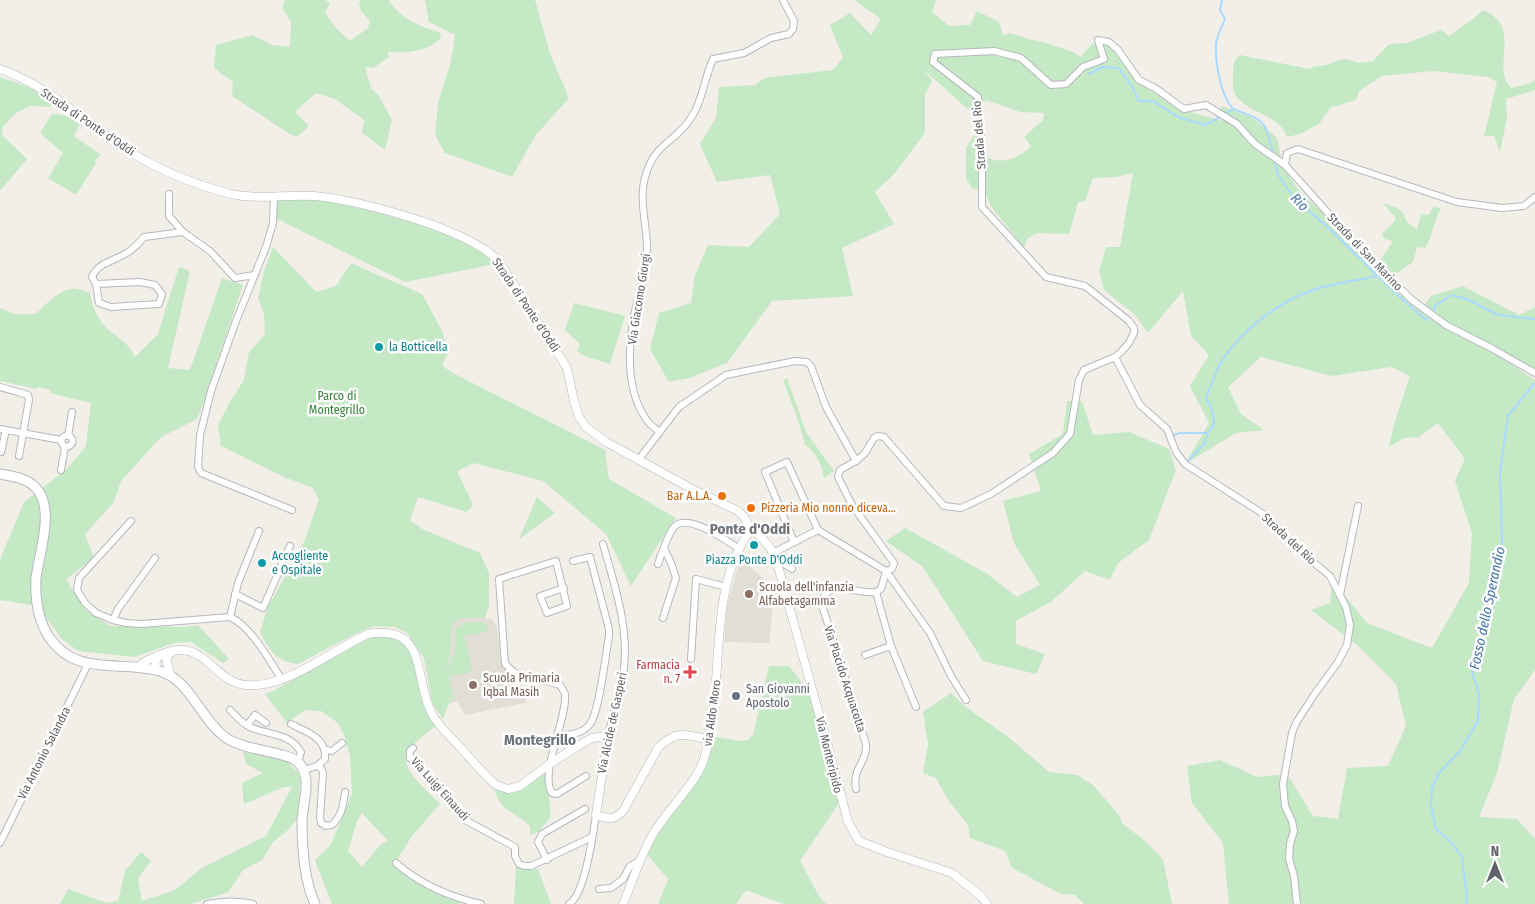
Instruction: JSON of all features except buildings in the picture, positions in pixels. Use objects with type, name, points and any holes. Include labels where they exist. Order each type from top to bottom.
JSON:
[{"type":"main road","points":[[0,474],[24,480],[35,486],[45,506],[36,578],[36,594],[41,622],[48,636],[61,652],[73,659],[88,664],[138,667],[170,674],[180,682],[214,728],[226,738],[245,747],[298,762],[304,770],[306,781],[302,839],[308,883],[315,904]]},
{"type":"street","name":"Via Giacomo Giorgi","points":[[659,432],[646,420],[638,404],[633,386],[630,360],[634,316],[647,257],[643,204],[643,186],[646,174],[652,159],[661,146],[690,121],[713,59],[744,53],[771,38],[789,34],[793,29],[794,21],[783,0]]},
{"type":"street","name":"Strada del Rio","points":[[856,461],[865,453],[874,438],[878,436],[884,438],[944,506],[961,508],[998,489],[1053,453],[1070,434],[1078,380],[1084,370],[1115,357],[1129,343],[1134,333],[1134,328],[1129,321],[1085,286],[1046,277],[982,207],[982,156],[978,96],[933,62],[936,54],[994,51],[1021,58],[1051,85],[1066,84],[1083,67],[1104,59],[1098,40],[1110,42],[1118,50],[1139,80],[1155,88],[1184,109],[1206,105],[1237,124],[1255,144],[1285,165]]},
{"type":"street","name":"Strada di Ponte d'Oddi","points":[[0,69],[26,80],[68,107],[126,150],[177,177],[231,194],[333,198],[386,210],[420,220],[453,234],[491,254],[500,263],[567,368],[574,401],[586,427],[606,442],[694,490],[738,511],[748,524],[756,525],[756,532]]},
{"type":"street","points":[[1285,165],[1287,153],[1298,149],[1457,202],[1502,208],[1524,206],[1535,197]]},
{"type":"street","name":"Strada di San Marino","points":[[1285,165],[1363,252],[1412,300],[1446,325],[1493,349],[1535,374]]},
{"type":"street","points":[[169,194],[168,216],[183,232],[210,251],[235,278],[255,275]]},
{"type":"street","points":[[274,196],[273,223],[211,391],[200,435],[198,467],[201,472],[292,510]]},
{"type":"street","points":[[96,284],[156,285],[162,294],[159,304],[111,307],[99,304],[96,284],[92,277],[95,271],[102,265],[124,255],[136,246],[144,236],[183,232]]},
{"type":"street","name":"Strada del Rio","points":[[1115,357],[1140,405],[1167,429],[1176,452],[1185,464],[1268,517],[1295,547],[1330,576],[1346,607],[1350,625],[1347,645],[1338,662],[1296,723],[1291,739],[1283,784],[1285,806],[1292,821],[1294,831],[1290,844],[1290,859],[1297,904]]},
{"type":"street","points":[[638,459],[679,407],[726,375],[795,361],[807,362],[811,366],[826,407],[856,461],[840,470],[838,477],[852,505],[894,563],[892,569],[884,570]]},
{"type":"street","points":[[0,387],[28,394],[30,400],[19,456]]},
{"type":"street","points":[[68,436],[72,412]]},
{"type":"street","points":[[1,452],[3,430],[61,440],[63,437],[68,436]]},
{"type":"street","points":[[65,447],[69,446],[72,441],[68,436]]},
{"type":"street","points":[[61,440],[61,444],[65,447]]},
{"type":"street","points":[[61,470],[65,447]]},
{"type":"street","points":[[794,542],[765,472],[787,462],[818,530],[884,570],[930,633],[951,676],[966,700]]},
{"type":"street","points":[[1340,595],[1358,506]]},
{"type":"street","points":[[131,521],[79,578],[77,590],[85,602],[96,613],[113,620],[142,624],[230,617],[237,620],[248,630],[282,680]]},
{"type":"street","points":[[658,564],[673,527],[684,522],[699,526],[738,548]]},
{"type":"street","points":[[748,524],[744,528],[748,534],[752,535],[756,532]]},
{"type":"street","points":[[792,569],[775,556],[794,542],[818,530]]},
{"type":"street","points":[[230,617],[238,583],[259,531]]},
{"type":"street","name":"Via Monteripido","points":[[756,532],[775,556],[848,822],[859,841],[952,873],[981,896],[987,904]]},
{"type":"street","name":"via Aldo Moro","points":[[623,904],[653,834],[704,761],[712,730],[722,606],[738,548],[748,534]]},
{"type":"street","name":"Via Alcide de Gasperi","points":[[596,815],[608,736],[624,668],[624,633],[620,606],[603,544]]},
{"type":"street","points":[[235,594],[263,608],[290,546]]},
{"type":"street","points":[[663,618],[676,578],[664,548]]},
{"type":"street","points":[[558,735],[564,736],[575,733],[592,723],[596,711],[609,636],[609,629],[590,557],[573,562]]},
{"type":"street","points":[[113,620],[118,609],[155,558]]},
{"type":"street","points":[[564,588],[540,596],[547,613],[567,606],[564,588],[556,561],[499,580],[506,664],[515,673],[560,685],[565,693],[565,704],[551,763],[550,789],[552,793],[557,794],[586,776]]},
{"type":"street","points":[[884,570],[881,589],[876,592],[890,646],[916,707]]},
{"type":"street","points":[[691,659],[696,579],[726,588]]},
{"type":"street","name":"Via Placido Acquacotta","points":[[856,789],[856,772],[866,754],[866,744],[821,602],[825,594],[837,588],[876,592]]},
{"type":"street","points":[[138,667],[144,662],[174,652],[190,651],[197,653],[225,677],[243,685],[259,686],[282,680],[368,634],[397,635],[413,647],[432,714],[445,731],[496,785],[508,789],[515,788],[592,738],[608,736]]},
{"type":"street","points":[[865,655],[890,646]]},
{"type":"street","points":[[157,670],[163,656]]},
{"type":"street","points":[[163,656],[170,674]]},
{"type":"street","name":"Via Antonio Salandra","points":[[0,842],[88,664]]},
{"type":"street","points":[[230,710],[247,725],[280,735],[296,744],[301,752],[298,762]]},
{"type":"street","points":[[247,725],[255,715],[266,723]]},
{"type":"street","points":[[291,724],[321,741],[326,750],[325,759],[317,766],[304,770]]},
{"type":"street","points":[[569,904],[582,883],[596,815],[616,818],[623,811],[658,748],[665,741],[674,736],[685,734],[709,740]]},
{"type":"street","points":[[326,750],[332,750],[342,743]]},
{"type":"street","name":"Via Luigi Einaudi","points":[[413,748],[410,751],[410,758],[465,820],[516,847],[515,856],[519,864],[531,866],[592,837]]},
{"type":"street","points":[[317,766],[321,768],[323,773],[321,823],[326,826],[332,825],[339,818],[343,809],[345,792]]},
{"type":"street","points":[[547,860],[538,842],[542,834],[585,809]]},
{"type":"street","points":[[599,889],[611,888],[623,879],[630,866],[642,859]]},
{"type":"street","points":[[396,863],[419,881],[461,900],[481,904]]},
{"type":"street","points":[[207,904],[243,902],[252,904]]},
{"type":"shaded area","points":[[740,558],[763,578],[770,592],[772,613],[769,643],[724,642],[727,607]]},
{"type":"shaded area","points":[[461,618],[493,620],[497,627],[501,663],[512,680],[512,685],[528,692],[525,703],[465,715],[457,702],[449,704],[444,675],[451,652],[452,624]]},
{"type":"green space","points":[[285,0],[325,0],[330,3],[325,13],[337,29],[350,41],[368,28],[370,21],[361,11],[359,3],[361,0],[389,0],[404,17],[425,28],[440,32],[441,37],[431,46],[410,52],[388,52],[389,57],[373,68],[365,67],[371,88],[379,96],[392,120],[385,150],[362,133],[364,120],[335,99],[316,93],[295,112],[309,126],[297,137],[232,96],[233,82],[214,68],[216,45],[252,35],[272,45],[290,47],[291,22],[282,8]]},
{"type":"green space","points":[[425,0],[535,0],[550,54],[569,98],[535,136],[512,177],[445,153],[435,135],[438,103],[451,61],[455,35],[429,22]]},
{"type":"green space","points":[[854,0],[936,0],[932,12],[949,26],[970,25],[977,11],[999,22],[1003,35],[1011,33],[1043,42],[1073,52],[1081,57],[1092,44],[1106,44],[1120,58],[1135,79],[1180,109],[1222,121],[1221,106],[1252,117],[1277,138],[1283,166],[1296,187],[1350,240],[1368,262],[1431,319],[1495,354],[1535,380],[1535,670],[1514,699],[1497,773],[1479,817],[1517,819],[1535,839],[1535,904],[1229,904],[1223,843],[1192,803],[1187,766],[1220,760],[1257,777],[1287,774],[1313,816],[1338,819],[1347,768],[1388,766],[1406,726],[1396,684],[1357,645],[1311,610],[1330,603],[1332,580],[1367,623],[1432,648],[1469,583],[1472,533],[1455,481],[1465,459],[1438,423],[1419,437],[1404,438],[1389,447],[1394,424],[1410,376],[1391,367],[1331,376],[1261,357],[1228,387],[1241,414],[1264,430],[1236,433],[1185,464],[1209,423],[1190,386],[1209,355],[1191,336],[1183,291],[1148,333],[1135,315],[1104,290],[1099,271],[1106,247],[1120,247],[1133,173],[1116,177],[1093,178],[1085,201],[1078,202],[1069,234],[1037,233],[1027,239],[1024,248],[990,205],[985,191],[972,188],[966,178],[966,148],[977,133],[977,147],[989,158],[999,161],[1009,160],[1019,156],[1031,146],[1024,137],[1043,120],[1044,113],[1020,112],[986,100],[972,113],[923,69],[932,80],[925,95],[925,133],[894,174],[875,192],[894,224],[842,248],[853,296],[772,301],[727,363],[689,378],[669,382],[650,349],[659,313],[691,303],[695,275],[708,245],[749,247],[780,214],[770,175],[717,182],[700,144],[716,118],[719,87],[756,85],[764,78],[833,70],[843,58],[830,25],[850,13],[871,35],[881,19]]},
{"type":"green space","points":[[1483,10],[1495,17],[1502,26],[1505,79],[1511,88],[1528,84],[1535,80],[1535,90],[1506,99],[1507,117],[1500,153],[1494,136],[1484,136],[1497,82],[1488,77],[1433,71],[1382,76],[1359,91],[1356,100],[1330,108],[1319,124],[1300,134],[1287,137],[1283,129],[1276,122],[1238,99],[1234,92],[1233,67],[1240,55],[1310,69],[1339,60],[1347,59],[1358,63],[1373,61],[1389,44],[1407,43],[1441,30],[1449,36]]},
{"type":"green space","points":[[0,77],[28,87],[53,101],[50,107],[30,106],[16,113],[2,128],[3,136],[27,159],[0,191]]},
{"type":"green space","points":[[52,114],[64,115],[80,124],[74,136],[101,155],[95,160],[96,163],[76,195],[48,178],[63,153],[40,133]]},
{"type":"green space","points":[[274,196],[333,198],[453,234],[500,263],[405,282],[273,217]]},
{"type":"green space","points":[[1383,203],[1397,208],[1404,214],[1409,223],[1417,229],[1421,214],[1429,215],[1434,206],[1441,209],[1425,248],[1417,247],[1413,262],[1393,276],[1379,262],[1393,241],[1385,239],[1382,235],[1396,218]]},
{"type":"green space","name":"Parco di Montegrillo","points":[[273,247],[316,292],[336,286],[351,263],[422,294],[440,327],[449,350],[442,366],[605,450],[609,479],[676,518],[631,586],[606,534],[543,481],[474,463],[457,471],[473,505],[467,512],[418,497],[410,520],[422,529],[480,553],[489,573],[489,606],[485,618],[461,618],[452,624],[451,652],[446,671],[455,653],[456,629],[464,623],[486,622],[488,631],[465,636],[472,672],[449,677],[454,700],[450,701],[443,719],[432,703],[424,658],[407,633],[395,627],[375,626],[357,633],[298,664],[284,661],[274,654],[260,632],[268,607],[304,542],[319,500],[313,488],[284,477],[221,446],[218,425],[244,380],[249,352],[265,334],[264,313],[258,299],[264,271]]},
{"type":"green space","points":[[179,267],[190,271],[168,368],[190,370],[222,278],[243,285],[202,407],[197,419],[161,437],[121,481],[114,502],[85,534],[94,558],[66,579],[85,610],[111,626],[186,627],[198,625],[229,659],[223,663],[191,642],[174,643],[134,657],[78,651],[61,638],[38,606],[0,601],[0,560],[24,502],[68,468],[86,446],[91,403],[50,393],[50,390],[38,387],[36,389],[0,381],[0,308],[15,314],[36,314],[52,299],[66,290],[76,289],[90,293],[94,309],[100,320],[106,328],[127,345],[135,357],[158,334]]},
{"type":"green space","points":[[1463,286],[1519,315],[1535,307],[1535,372],[1460,330],[1424,306],[1431,296]]},
{"type":"green space","points":[[574,303],[625,316],[610,364],[584,356],[577,351],[580,344],[565,330]]},
{"type":"green space","points":[[787,378],[806,432],[834,471],[824,478],[818,459],[813,451],[805,445],[783,380]]},
{"type":"green space","points":[[1067,401],[1082,401],[1093,435],[1129,432],[1169,449],[1176,470],[1149,540],[1118,563],[1110,580],[1085,571],[1052,601],[1016,621],[1016,644],[1045,654],[1036,674],[983,661],[923,567],[886,541],[905,528],[986,573],[1017,597],[1040,585],[1014,543],[1003,501],[1041,491],[1029,454],[1063,434]]},
{"type":"green space","points":[[537,497],[555,513],[519,539]]},
{"type":"green space","points":[[381,635],[396,639],[407,646],[415,657],[424,707],[437,724],[410,748],[406,758],[407,765],[416,780],[440,804],[412,836],[394,866],[414,880],[460,902],[460,904],[332,904],[315,860],[330,846],[352,794],[350,756],[345,738],[338,723],[321,711],[305,710],[287,723],[265,694],[368,638]],"holes":[[[362,813],[388,841],[381,844],[362,867],[348,851],[357,821]]]},
{"type":"green space","points":[[769,666],[789,666],[816,701],[841,800],[800,861],[819,896],[826,904],[784,904],[746,890],[736,904],[658,904],[668,879],[645,852],[704,761],[716,737],[740,741],[748,740],[753,735]]},
{"type":"green space","points":[[951,693],[966,707],[1008,737],[1049,772],[1077,775],[1093,785],[1119,815],[1122,823],[1145,841],[1163,859],[1172,904],[1084,904],[1075,895],[1061,894],[1012,868],[1005,851],[970,838],[968,825],[948,800],[936,778],[923,773],[928,744],[923,712]]},
{"type":"green space","points":[[243,751],[285,760],[297,771],[300,779],[298,818],[287,831],[273,842],[262,860],[243,870],[228,892],[191,904],[60,904],[68,889],[107,903],[118,901],[125,871],[141,852],[151,861],[138,878],[142,901],[175,890],[202,868],[266,836],[292,787],[284,787],[244,804],[242,783],[263,773],[246,764]]},
{"type":"green space","points":[[546,772],[551,816],[540,831],[530,835],[530,826],[499,802],[494,788],[502,791],[516,791],[528,786]]},
{"type":"green space","points":[[516,867],[538,869],[551,904],[514,904]]},
{"type":"waterway","points":[[1222,0],[1220,10],[1225,19],[1216,42],[1216,52],[1222,88],[1233,109]]},
{"type":"waterway","name":"Rio","points":[[1089,74],[1102,67],[1119,68],[1133,88],[1139,101],[1153,101],[1178,117],[1205,125],[1220,117]]},
{"type":"waterway","name":"Rio","points":[[1224,114],[1233,109],[1258,119],[1268,133],[1273,153]]},
{"type":"waterway","name":"Rio","points":[[1274,160],[1278,175],[1294,198],[1331,230],[1394,292],[1426,320],[1430,315]]},
{"type":"waterway","points":[[1188,461],[1204,444],[1212,428],[1214,421],[1212,410],[1206,398],[1213,378],[1231,348],[1251,327],[1275,309],[1300,295],[1329,286],[1377,276]]},
{"type":"waterway","name":"Rio","points":[[1433,312],[1435,306],[1451,295],[1467,299],[1498,315],[1535,319]]},
{"type":"waterway","name":"Fosso dello Sperandio","points":[[1466,904],[1467,896],[1462,857],[1452,843],[1436,829],[1431,806],[1432,787],[1439,773],[1460,751],[1478,721],[1479,694],[1472,672],[1483,640],[1489,595],[1502,541],[1500,472],[1508,416],[1534,384]]},
{"type":"waterway","points":[[1172,436],[1179,433],[1208,433]]},
{"type":"place","name":"la Botticella","points":[[379,347]]},
{"type":"place","name":"Bar A.L.A.","points":[[722,496]]},
{"type":"place","name":"Pizzeria Mio nonno diceva...","points":[[751,508]]},
{"type":"place","name":"Piazza Ponte D'Oddi","points":[[754,545]]},
{"type":"place","name":"Accogliente e Ospitale","points":[[262,563]]},
{"type":"place","name":"Scuola dell'infanzia Alfabetagamma","points":[[749,594]]},
{"type":"place","name":"Farmacia n. 7","points":[[690,672]]},
{"type":"place","name":"Scuola Primaria Iqbal Masih","points":[[473,685]]},
{"type":"place","name":"San Giovanni Apostolo","points":[[736,696]]},
{"type":"district","name":"Ponte d'Oddi","points":[[750,529]]},
{"type":"district","name":"Montegrillo","points":[[540,740]]}]
